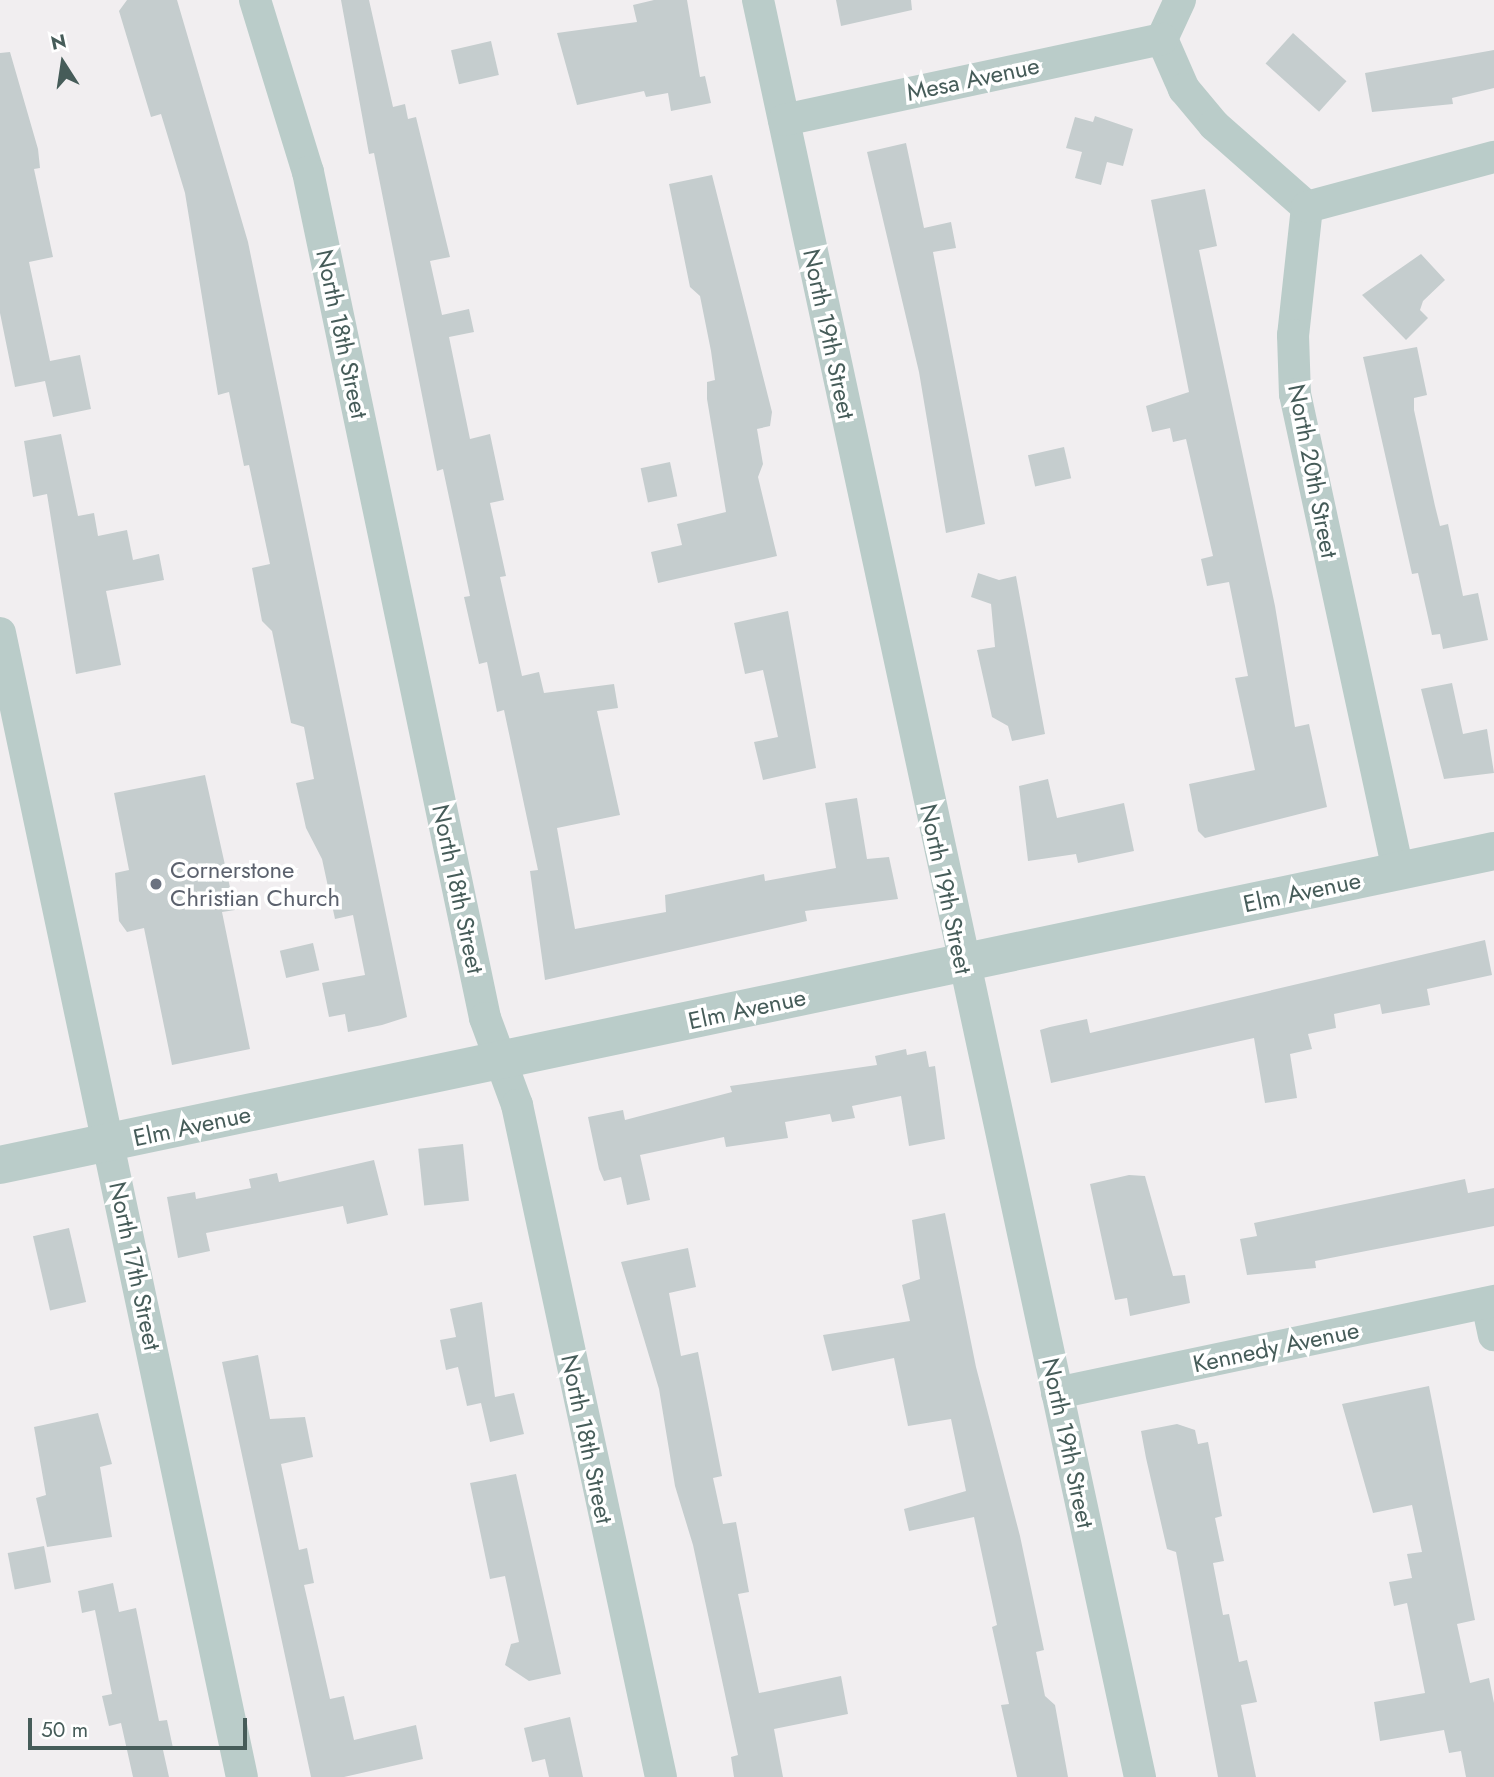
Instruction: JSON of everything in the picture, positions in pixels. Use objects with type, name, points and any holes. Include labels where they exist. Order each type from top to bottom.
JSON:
[{"type":"street","name":"North 18th Street","points":[[255,0],[308,172],[496,1063],[517,1105],[661,1777]]},
{"type":"street","name":"North 19th Street","points":[[758,0],[961,964],[1140,1777]]},
{"type":"street","points":[[1180,0],[1162,39],[1178,79],[1214,125],[1307,207],[1494,157]]},
{"type":"street","name":"Mesa Avenue","points":[[784,120],[1162,39]]},
{"type":"street","name":"North 20th Street","points":[[1307,207],[1293,335],[1295,394],[1398,871]]},
{"type":"street","name":"North 17th Street","points":[[0,632],[10,727],[109,1143],[242,1777]]},
{"type":"street","name":"Elm Avenue","points":[[0,1165],[496,1063],[1494,851]]},
{"type":"street","points":[[1491,1302],[1494,1335]]},
{"type":"street","name":"Kennedy Avenue","points":[[1057,1393],[1491,1302]]},
{"type":"building","points":[[127,0],[177,0],[248,242],[407,1017],[382,1025],[348,1032],[345,1014],[329,1017],[322,983],[365,975],[353,915],[335,919],[322,859],[306,828],[296,783],[314,779],[304,727],[291,723],[272,631],[262,621],[252,568],[270,564],[249,465],[244,466],[229,392],[218,395],[185,193],[161,114],[151,117],[119,11]]},
{"type":"building","points":[[341,0],[369,0],[393,107],[405,104],[408,119],[416,117],[450,257],[430,261],[442,315],[469,309],[474,332],[449,337],[470,439],[490,434],[504,500],[490,503],[506,576],[500,577],[522,676],[539,672],[544,693],[614,684],[618,708],[597,711],[620,815],[557,828],[575,929],[666,912],[665,895],[764,874],[765,881],[836,868],[825,803],[857,798],[867,859],[889,857],[898,899],[805,911],[807,921],[545,980],[530,871],[538,870],[504,710],[497,712],[487,662],[479,664],[464,597],[470,596],[443,469],[437,471],[374,153],[369,154]]},
{"type":"building","points":[[654,0],[687,0],[700,77],[705,76],[711,103],[671,111],[668,93],[646,97],[644,91],[577,105],[557,33],[637,22],[633,5]]},
{"type":"building","points":[[836,0],[911,0],[912,10],[841,26]]},
{"type":"building","points":[[1293,33],[1347,81],[1319,112],[1266,63]]},
{"type":"building","points":[[491,41],[499,75],[459,84],[451,50]]},
{"type":"building","points":[[1494,50],[1494,88],[1452,98],[1453,104],[1372,112],[1365,73]]},
{"type":"building","points":[[10,52],[38,149],[40,168],[34,169],[53,257],[29,262],[50,361],[80,355],[91,409],[53,417],[45,381],[15,387],[0,313],[0,53]]},
{"type":"building","points":[[1095,116],[1133,129],[1123,166],[1107,162],[1101,185],[1075,178],[1082,152],[1066,148],[1075,117],[1093,122]]},
{"type":"building","points":[[906,143],[924,228],[951,222],[956,248],[933,252],[985,524],[946,533],[919,372],[867,152]]},
{"type":"building","points":[[712,175],[772,412],[770,426],[757,429],[763,464],[758,477],[777,556],[658,583],[651,552],[682,545],[677,524],[726,512],[707,399],[707,382],[715,380],[711,351],[700,296],[690,287],[669,184]]},
{"type":"building","points":[[1205,189],[1217,246],[1199,250],[1275,606],[1295,727],[1309,724],[1327,807],[1205,838],[1198,831],[1189,784],[1255,770],[1235,678],[1248,676],[1229,582],[1207,586],[1201,559],[1213,556],[1186,439],[1173,442],[1170,428],[1152,432],[1146,406],[1189,392],[1151,200]]},
{"type":"building","points":[[1421,254],[1445,280],[1423,301],[1420,310],[1428,318],[1406,340],[1362,295]]},
{"type":"building","points":[[1417,347],[1427,395],[1414,398],[1414,410],[1435,506],[1440,526],[1448,524],[1463,596],[1478,593],[1488,640],[1443,649],[1440,634],[1432,635],[1418,573],[1412,574],[1363,357]]},
{"type":"building","points":[[61,434],[78,516],[94,513],[98,536],[127,530],[133,560],[159,554],[164,580],[106,591],[121,665],[76,674],[47,494],[33,497],[24,441]]},
{"type":"building","points":[[1064,447],[1071,478],[1035,487],[1028,455]]},
{"type":"building","points":[[670,462],[677,496],[648,502],[641,468]]},
{"type":"building","points":[[978,573],[999,580],[1016,576],[1045,734],[1012,741],[1008,726],[992,717],[977,650],[995,647],[991,604],[971,597]]},
{"type":"building","points":[[788,611],[816,768],[763,780],[754,742],[778,737],[763,670],[745,674],[734,623]]},
{"type":"building","points":[[1452,683],[1463,734],[1487,729],[1494,773],[1444,779],[1421,689]]},
{"type":"building","points":[[205,775],[235,910],[222,912],[250,1049],[172,1065],[144,928],[127,932],[119,921],[115,873],[129,870],[114,793]]},
{"type":"building","points":[[1048,779],[1057,818],[1124,803],[1134,851],[1078,863],[1076,854],[1028,861],[1019,786]]},
{"type":"building","points":[[1485,940],[1492,975],[1427,989],[1430,1005],[1382,1014],[1380,1004],[1334,1014],[1336,1028],[1308,1034],[1312,1049],[1290,1054],[1297,1098],[1265,1103],[1254,1038],[1051,1083],[1040,1030],[1087,1019],[1090,1033]]},
{"type":"building","points":[[313,943],[319,970],[286,978],[280,951]]},
{"type":"building","points":[[906,1049],[907,1055],[926,1051],[929,1067],[935,1066],[945,1139],[909,1146],[901,1096],[852,1106],[855,1118],[832,1122],[830,1114],[785,1122],[788,1138],[726,1147],[724,1137],[640,1155],[650,1200],[627,1205],[621,1177],[604,1181],[599,1169],[588,1117],[623,1110],[625,1120],[732,1092],[730,1086],[877,1065],[875,1056]]},
{"type":"building","points":[[463,1144],[469,1201],[424,1205],[418,1149]]},
{"type":"building","points":[[374,1160],[388,1215],[347,1224],[343,1206],[206,1233],[210,1251],[178,1258],[167,1197],[195,1192],[196,1199],[251,1188],[249,1179],[277,1173],[279,1182]]},
{"type":"building","points":[[1129,1175],[1145,1176],[1173,1276],[1185,1275],[1190,1303],[1130,1316],[1127,1298],[1115,1300],[1090,1184]]},
{"type":"building","points":[[1465,1179],[1468,1193],[1494,1188],[1494,1226],[1315,1261],[1316,1268],[1247,1275],[1240,1239],[1257,1236],[1254,1223]]},
{"type":"building","points":[[945,1213],[976,1367],[1020,1536],[1044,1650],[1036,1652],[1045,1696],[1055,1705],[1068,1777],[1017,1777],[1001,1705],[1009,1704],[992,1627],[997,1625],[974,1517],[909,1531],[904,1509],[966,1491],[951,1419],[908,1426],[894,1358],[832,1371],[823,1335],[910,1321],[902,1285],[920,1279],[912,1220]]},
{"type":"building","points":[[69,1228],[86,1302],[50,1310],[33,1236]]},
{"type":"building","points":[[688,1248],[696,1287],[669,1293],[681,1356],[698,1352],[722,1476],[713,1478],[723,1524],[736,1522],[749,1592],[738,1594],[759,1693],[841,1676],[848,1714],[774,1729],[783,1777],[734,1777],[731,1757],[738,1755],[693,1545],[675,1486],[659,1389],[621,1262]]},
{"type":"building","points":[[482,1302],[495,1397],[514,1393],[524,1434],[490,1442],[481,1403],[467,1406],[458,1367],[446,1370],[440,1340],[456,1337],[450,1309]]},
{"type":"building","points":[[258,1355],[270,1419],[305,1417],[313,1457],[281,1464],[299,1550],[307,1548],[314,1583],[304,1585],[330,1699],[344,1696],[354,1740],[416,1725],[423,1759],[344,1777],[311,1777],[222,1362]]},
{"type":"building","points":[[1429,1386],[1475,1620],[1457,1624],[1470,1683],[1489,1678],[1494,1703],[1494,1777],[1466,1777],[1461,1751],[1449,1753],[1444,1730],[1380,1741],[1374,1702],[1425,1693],[1407,1603],[1394,1606],[1389,1582],[1412,1578],[1407,1554],[1422,1552],[1412,1505],[1373,1513],[1342,1404]]},
{"type":"building","points":[[98,1413],[112,1464],[100,1467],[112,1537],[47,1547],[36,1498],[46,1495],[34,1427]]},
{"type":"building","points":[[1177,1424],[1195,1430],[1198,1444],[1208,1442],[1222,1516],[1215,1518],[1224,1561],[1213,1563],[1223,1615],[1229,1614],[1239,1662],[1247,1660],[1257,1702],[1241,1705],[1256,1777],[1218,1777],[1176,1552],[1167,1549],[1146,1458],[1141,1431]]},
{"type":"building","points":[[516,1474],[561,1674],[529,1681],[505,1665],[511,1644],[519,1642],[505,1576],[490,1579],[470,1483]]},
{"type":"building","points":[[44,1546],[51,1582],[15,1589],[8,1553]]},
{"type":"building","points":[[113,1583],[119,1612],[136,1608],[159,1721],[167,1720],[173,1748],[163,1750],[169,1777],[133,1777],[121,1723],[109,1726],[102,1696],[112,1694],[95,1610],[82,1613],[78,1591]]},
{"type":"building","points":[[570,1717],[583,1777],[549,1777],[545,1759],[532,1762],[524,1728]]},
{"type":"place","name":"Cornerstone Christian Church","points":[[156,884]]}]
